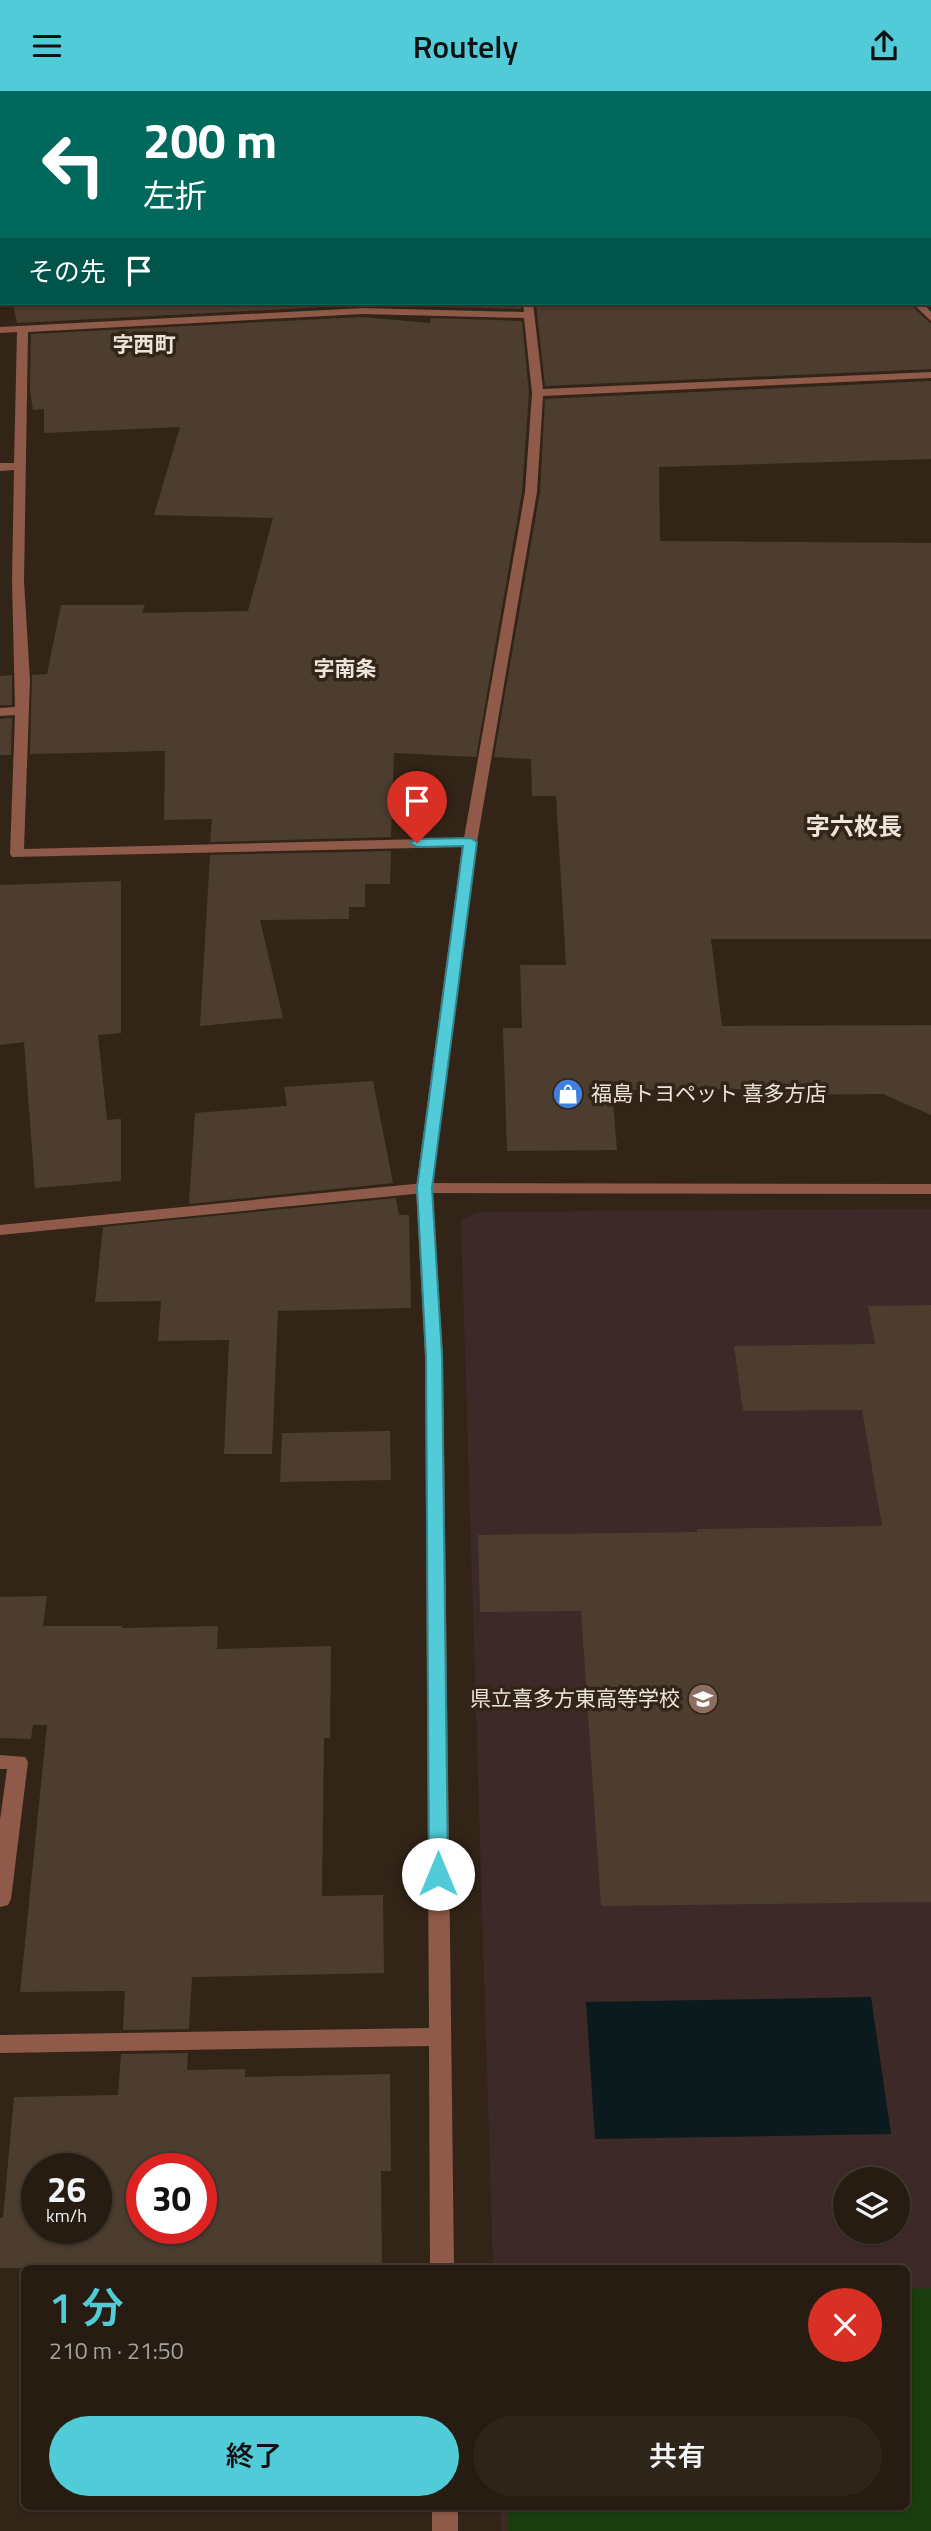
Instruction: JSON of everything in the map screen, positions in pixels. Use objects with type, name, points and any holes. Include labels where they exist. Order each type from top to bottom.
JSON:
[{"type":"street","points":[[442,2265],[434,1356],[424,1188],[470,842],[531,492],[538,393],[528,305]]},
{"type":"street","points":[[0,330],[363,311],[463,311],[529,315]]},
{"type":"street","points":[[18,854],[23,680],[18,581],[23,329]]},
{"type":"street","points":[[538,393],[931,375]]},
{"type":"street","points":[[0,467],[20,465]]},
{"type":"street","points":[[0,582],[18,581]]},
{"type":"street","points":[[0,712],[21,711]]},
{"type":"street","points":[[0,855],[470,842]]},
{"type":"street","points":[[0,1230],[424,1188],[931,1189]]},
{"type":"street","points":[[0,1762],[18,1762],[0,1899]]},
{"type":"street","points":[[0,2044],[440,2037]]},
{"type":"street","points":[[445,2510],[445,2531]]},
{"type":"shaded area","name":"県立喜多方東高等学校","points":[[931,1209],[931,2531],[501,2531],[500,2510],[910,2510],[910,2265],[493,2265],[461,1220],[477,1212]]},
{"type":"shaded area","points":[[871,1997],[891,2134],[595,2139],[586,2002]]},
{"type":"green space","points":[[931,2288],[931,2531],[508,2531],[507,2510],[910,2510],[910,2289]]},
{"type":"building","points":[[13,305],[325,305],[324,307],[17,323]]},
{"type":"building","points":[[521,305],[521,309],[434,307]]},
{"type":"building","points":[[536,305],[911,305],[931,324],[931,369],[545,386]]},
{"type":"building","points":[[362,317],[430,323],[431,318],[522,321],[529,393],[522,492],[476,757],[394,753],[391,837],[210,842],[212,819],[164,820],[165,751],[30,754],[32,675],[47,674],[61,605],[145,605],[142,613],[248,611],[273,518],[154,515],[180,427],[44,433],[44,409],[33,410],[30,391],[31,334]]},
{"type":"building","points":[[931,381],[931,459],[659,467],[660,541],[931,543],[931,939],[711,939],[722,1026],[931,1025],[931,1115],[883,1094],[775,1095],[774,1089],[612,1090],[617,1150],[507,1151],[503,1028],[522,1028],[520,965],[566,965],[556,796],[532,796],[531,759],[494,757],[540,492],[545,399]]},
{"type":"building","points":[[12,675],[12,705],[0,705],[0,676]]},
{"type":"building","points":[[12,718],[11,755],[0,755],[0,719]]},
{"type":"building","points":[[391,851],[390,884],[365,884],[365,907],[349,907],[349,919],[260,920],[283,1018],[200,1026],[210,855]]},
{"type":"building","points":[[121,881],[121,1033],[98,1035],[107,1120],[121,1119],[121,1181],[35,1188],[24,1042],[0,1045],[0,885]]},
{"type":"building","points":[[373,1081],[393,1183],[189,1204],[195,1113],[287,1106],[284,1087]]},
{"type":"building","points":[[396,1198],[399,1215],[409,1215],[411,1308],[278,1311],[272,1454],[224,1454],[229,1340],[158,1341],[161,1301],[95,1302],[103,1227]]},
{"type":"building","points":[[931,1305],[931,1902],[601,1906],[581,1611],[480,1612],[478,1535],[882,1526],[862,1410],[743,1411],[734,1346],[875,1344],[868,1306]]},
{"type":"building","points":[[390,1431],[391,1480],[280,1482],[282,1433]]},
{"type":"building","points":[[47,1596],[43,1626],[218,1626],[217,1649],[331,1646],[330,1738],[324,1738],[322,1896],[383,1895],[384,1973],[192,1977],[189,2029],[123,2030],[125,1991],[20,1992],[47,1725],[33,1725],[31,1739],[0,1738],[0,1597]]},
{"type":"building","points":[[188,2053],[187,2070],[245,2069],[245,2077],[390,2074],[391,2171],[381,2171],[382,2265],[21,2265],[21,2268],[0,2268],[0,2218],[3,2218],[14,2097],[118,2095],[121,2054]]},
{"type":"place","name":"福島トヨペット 喜多方店","points":[[568,1094]]},
{"type":"place","name":"県立喜多方東高等学校","points":[[703,1699]]},
{"type":"district","name":"字西町","points":[[144,345]]},
{"type":"district","name":"字南条","points":[[345,669]]},
{"type":"district","name":"字六枚長","points":[[854,827]]},
{"type":"route","points":[[417,843],[470,842],[424,1188],[434,1356],[438,1874]]}]
